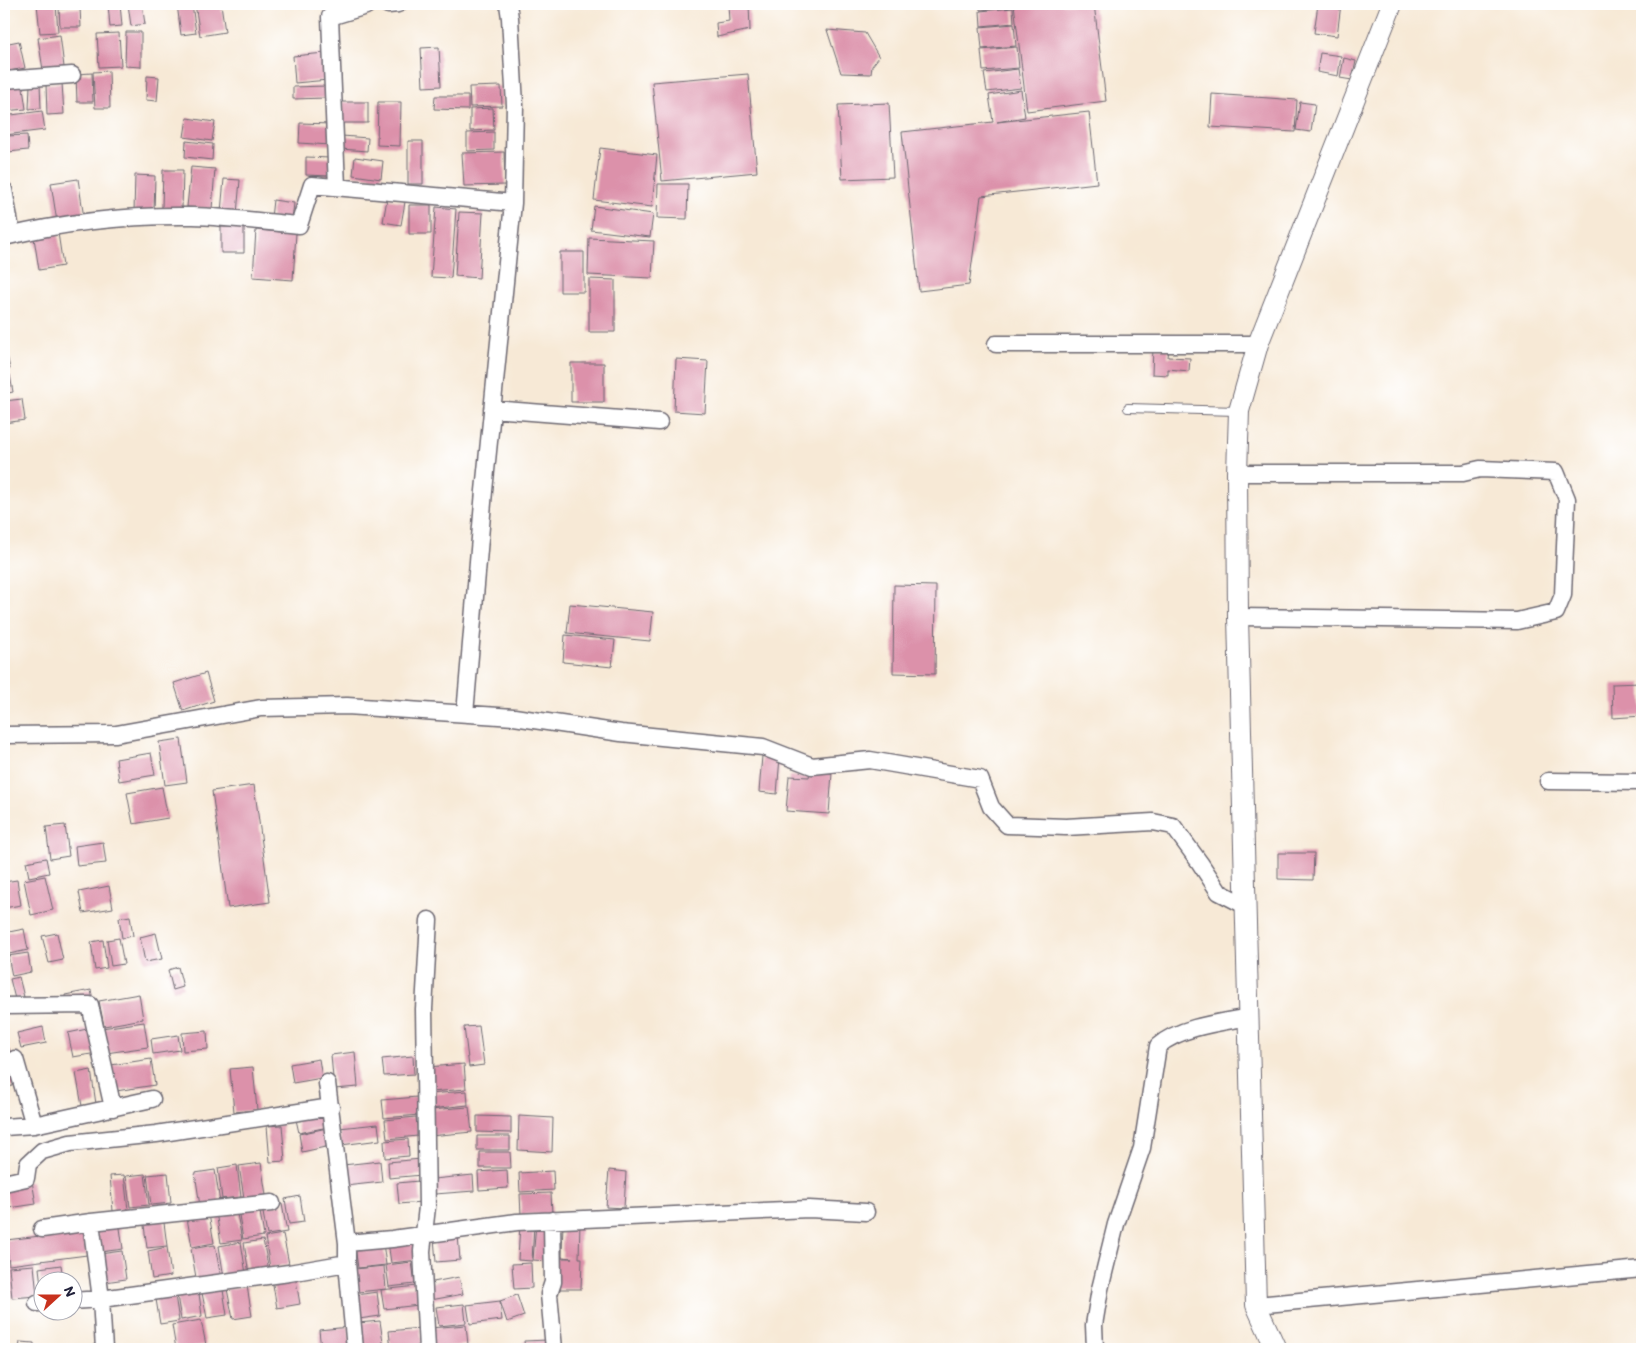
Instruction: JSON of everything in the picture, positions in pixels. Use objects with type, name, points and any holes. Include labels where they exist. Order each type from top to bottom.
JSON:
[{"type":"street","points":[[337,187],[330,17],[366,6],[367,4]]},
{"type":"street","points":[[465,714],[492,410],[513,203],[515,105],[508,4]]},
{"type":"street","points":[[1276,1349],[1256,1304],[1238,617],[1237,473],[1240,411],[1258,344],[1392,4]]},
{"type":"street","points":[[4,80],[72,75]]},
{"type":"street","points":[[4,190],[8,236],[40,228],[129,218],[193,216],[299,225],[312,185],[513,203]]},
{"type":"street","points":[[996,344],[1258,344]]},
{"type":"street","points":[[492,410],[659,422]]},
{"type":"street","points":[[1237,473],[1463,473],[1480,469],[1556,472],[1567,499],[1563,595],[1556,612],[1517,621],[1238,617]]},
{"type":"street","points":[[4,735],[116,734],[261,708],[347,706],[514,717],[621,733],[763,747],[812,766],[870,760],[980,778],[992,807],[1007,825],[1066,827],[1153,822],[1173,826],[1219,892],[1246,906]]},
{"type":"street","points":[[1548,781],[1642,782]]},
{"type":"street","points":[[427,1349],[422,1251],[427,1207],[424,1009],[428,920]]},
{"type":"street","points":[[4,1006],[90,1005],[113,1108]]},
{"type":"street","points":[[1095,1349],[1094,1325],[1100,1288],[1116,1224],[1142,1148],[1158,1046],[1165,1040],[1186,1031],[1249,1017]]},
{"type":"street","points":[[15,1059],[34,1125]]},
{"type":"street","points":[[327,1083],[347,1243],[347,1263],[355,1349]]},
{"type":"street","points":[[4,1127],[34,1125],[152,1099]]},
{"type":"street","points":[[4,1183],[26,1178],[28,1164],[42,1151],[70,1143],[156,1134],[331,1108]]},
{"type":"street","points":[[42,1229],[272,1203]]},
{"type":"street","points":[[347,1243],[424,1235],[517,1222],[809,1209],[866,1212]]},
{"type":"street","points":[[552,1220],[552,1282],[549,1294],[554,1349]]},
{"type":"street","points":[[91,1222],[101,1299],[104,1349]]},
{"type":"street","points":[[82,1300],[289,1274],[347,1263]]},
{"type":"street","points":[[1256,1304],[1642,1269]]},
{"type":"lane","points":[[1128,408],[1240,411]]},
{"type":"building","points":[[37,4],[56,4],[58,32],[40,33]]},
{"type":"building","points":[[108,4],[120,4],[122,26],[110,27]]},
{"type":"building","points":[[128,4],[142,4],[145,24],[131,26]]},
{"type":"building","points":[[177,4],[192,4],[196,33],[181,35]]},
{"type":"building","points":[[195,4],[221,4],[225,32],[200,36]]},
{"type":"building","points":[[728,4],[749,4],[750,30],[717,37],[716,23],[729,21]]},
{"type":"building","points":[[980,4],[1012,4],[1013,7],[980,10]]},
{"type":"building","points":[[1014,4],[1094,4],[1106,101],[1027,111]]},
{"type":"building","points":[[1318,4],[1341,4],[1337,36],[1314,33]]},
{"type":"building","points":[[80,8],[81,27],[60,27],[59,9]]},
{"type":"building","points":[[1013,8],[1014,23],[981,26],[980,11]]},
{"type":"building","points":[[1014,24],[1016,46],[982,49],[980,27]]},
{"type":"building","points":[[827,30],[865,33],[879,57],[872,66],[871,74],[841,73]]},
{"type":"building","points":[[126,32],[141,32],[141,67],[125,66]]},
{"type":"building","points":[[119,33],[121,66],[99,67],[97,34]]},
{"type":"building","points":[[60,35],[64,67],[43,70],[38,38]]},
{"type":"building","points":[[19,41],[25,68],[4,72],[4,44]]},
{"type":"building","points":[[439,47],[441,86],[423,87],[421,48]]},
{"type":"building","points":[[1017,47],[1019,68],[983,71],[981,50]]},
{"type":"building","points":[[325,53],[328,80],[295,83],[293,56]]},
{"type":"building","points":[[1320,53],[1341,56],[1338,76],[1317,72]]},
{"type":"building","points":[[1344,58],[1356,61],[1352,80],[1340,78]]},
{"type":"building","points":[[1018,69],[1021,88],[987,92],[984,73]]},
{"type":"building","points":[[109,71],[110,108],[95,108],[93,72]]},
{"type":"building","points":[[92,73],[93,102],[77,102],[76,74]]},
{"type":"building","points":[[748,74],[757,172],[662,181],[652,82]]},
{"type":"building","points":[[147,76],[159,77],[157,101],[146,100]]},
{"type":"building","points":[[22,81],[26,109],[4,111],[4,83]]},
{"type":"building","points":[[62,83],[64,114],[47,115],[46,84]]},
{"type":"building","points":[[40,84],[41,108],[29,109],[30,85]]},
{"type":"building","points":[[326,86],[326,98],[293,99],[293,87]]},
{"type":"building","points":[[501,86],[502,106],[470,107],[469,87]]},
{"type":"building","points":[[1021,90],[1025,117],[997,122],[1089,112],[1097,183],[981,196],[969,285],[919,291],[902,132],[993,122],[989,95]]},
{"type":"building","points":[[1212,94],[1297,100],[1295,132],[1210,127]]},
{"type":"building","points":[[435,96],[468,96],[468,110],[434,109]]},
{"type":"building","points":[[342,102],[368,102],[368,123],[342,123]]},
{"type":"building","points":[[378,102],[401,102],[400,146],[377,145]]},
{"type":"building","points":[[1300,102],[1315,104],[1311,132],[1296,130]]},
{"type":"building","points":[[889,103],[893,177],[842,179],[838,105]]},
{"type":"building","points":[[493,108],[494,130],[470,131],[470,109]]},
{"type":"building","points":[[42,111],[45,130],[5,135],[4,116]]},
{"type":"building","points":[[187,118],[215,122],[212,141],[184,137]]},
{"type":"building","points":[[300,123],[331,124],[330,145],[299,143]]},
{"type":"building","points":[[494,132],[494,150],[467,151],[467,133]]},
{"type":"building","points":[[27,135],[28,150],[8,152],[7,136]]},
{"type":"building","points":[[342,136],[368,138],[367,151],[341,149]]},
{"type":"building","points":[[186,141],[213,144],[212,160],[185,157]]},
{"type":"building","points":[[408,141],[423,141],[423,184],[408,184]]},
{"type":"building","points":[[600,148],[657,155],[652,207],[594,200]]},
{"type":"building","points":[[504,152],[505,185],[464,186],[462,153]]},
{"type":"building","points":[[306,157],[330,158],[330,176],[306,175]]},
{"type":"building","points":[[355,157],[383,161],[381,179],[353,175]]},
{"type":"building","points":[[191,167],[215,169],[212,209],[187,207]]},
{"type":"building","points":[[163,170],[183,170],[182,209],[162,208]]},
{"type":"building","points":[[135,175],[155,176],[154,213],[134,212]]},
{"type":"building","points":[[78,179],[84,218],[57,222],[51,183]]},
{"type":"building","points":[[224,179],[240,180],[237,214],[221,212]]},
{"type":"building","points":[[658,184],[688,184],[687,219],[657,218]]},
{"type":"building","points":[[387,199],[405,202],[401,225],[383,222]]},
{"type":"building","points":[[273,200],[294,203],[292,220],[271,218]]},
{"type":"building","points":[[409,205],[431,205],[431,234],[409,234]]},
{"type":"building","points":[[594,206],[653,214],[650,237],[591,230]]},
{"type":"building","points":[[436,207],[456,209],[451,278],[431,277]]},
{"type":"building","points":[[459,212],[483,213],[479,278],[455,276]]},
{"type":"building","points":[[221,227],[244,227],[244,253],[221,253]]},
{"type":"building","points":[[256,230],[296,233],[293,280],[253,277]]},
{"type":"building","points":[[58,233],[63,266],[39,270],[34,238]]},
{"type":"building","points":[[589,238],[654,241],[652,278],[588,275]]},
{"type":"building","points":[[560,252],[584,252],[584,292],[560,292]]},
{"type":"building","points":[[589,279],[615,280],[615,332],[589,332]]},
{"type":"building","points":[[1153,348],[1169,349],[1168,357],[1190,358],[1189,371],[1168,369],[1168,375],[1152,374]]},
{"type":"building","points":[[4,355],[7,355],[10,369],[4,371]]},
{"type":"building","points":[[676,359],[708,361],[705,413],[674,411]]},
{"type":"building","points":[[571,363],[604,363],[604,402],[571,402]]},
{"type":"building","points":[[10,375],[13,392],[4,394],[4,376]]},
{"type":"building","points":[[22,399],[25,420],[4,423],[4,401]]},
{"type":"building","points":[[894,585],[936,586],[935,674],[893,673]]},
{"type":"building","points":[[570,604],[653,612],[650,641],[567,633]]},
{"type":"building","points":[[565,635],[615,640],[612,667],[563,662]]},
{"type":"building","points":[[206,673],[214,701],[183,711],[174,683]]},
{"type":"building","points":[[1642,683],[1642,716],[1613,718],[1612,684]]},
{"type":"building","points":[[181,739],[187,782],[165,785],[159,742]]},
{"type":"building","points":[[151,753],[155,775],[119,781],[116,759]]},
{"type":"building","points":[[762,756],[780,757],[777,794],[759,792]]},
{"type":"building","points":[[810,772],[832,773],[829,814],[786,811],[789,776],[809,777]]},
{"type":"building","points":[[254,785],[270,902],[228,908],[212,791]]},
{"type":"building","points":[[162,787],[168,818],[133,824],[127,793]]},
{"type":"building","points":[[65,825],[69,856],[50,859],[46,827]]},
{"type":"building","points":[[103,842],[106,863],[77,866],[75,846]]},
{"type":"building","points":[[1278,853],[1314,853],[1313,880],[1278,879]]},
{"type":"building","points":[[46,858],[49,873],[29,877],[26,862]]},
{"type":"building","points":[[45,876],[53,910],[31,915],[24,880]]},
{"type":"building","points":[[17,880],[21,905],[4,908],[4,882]]},
{"type":"building","points":[[109,886],[113,908],[83,913],[79,892]]},
{"type":"building","points":[[130,916],[133,936],[122,938],[119,918]]},
{"type":"building","points":[[24,929],[28,950],[9,954],[4,933]]},
{"type":"building","points":[[57,933],[63,960],[49,963],[42,936]]},
{"type":"building","points":[[156,933],[162,959],[145,962],[140,937]]},
{"type":"building","points":[[119,938],[124,964],[111,966],[107,940]]},
{"type":"building","points":[[103,940],[107,968],[95,970],[91,942]]},
{"type":"building","points":[[28,953],[31,972],[12,976],[8,956]]},
{"type":"building","points":[[178,967],[183,987],[173,990],[168,970]]},
{"type":"building","points":[[19,977],[24,997],[15,999],[10,979]]},
{"type":"building","points":[[91,990],[93,1000],[67,1005],[65,995]]},
{"type":"building","points":[[139,994],[143,1019],[104,1026],[99,1001]]},
{"type":"building","points":[[144,1022],[148,1047],[106,1053],[102,1028]]},
{"type":"building","points":[[479,1026],[484,1065],[469,1067],[464,1027]]},
{"type":"building","points":[[43,1027],[46,1043],[21,1048],[17,1033]]},
{"type":"building","points":[[92,1028],[97,1053],[73,1057],[68,1033]]},
{"type":"building","points":[[207,1031],[208,1049],[183,1051],[182,1033]]},
{"type":"building","points":[[178,1035],[180,1050],[153,1054],[151,1039]]},
{"type":"building","points":[[9,1048],[15,1068],[4,1071],[4,1049]]},
{"type":"building","points":[[355,1052],[358,1087],[334,1089],[331,1055]]},
{"type":"building","points":[[413,1056],[414,1074],[384,1076],[382,1059]]},
{"type":"building","points":[[151,1059],[155,1085],[116,1091],[111,1065]]},
{"type":"building","points":[[319,1059],[322,1078],[293,1083],[290,1064]]},
{"type":"building","points":[[464,1064],[466,1089],[431,1092],[428,1067]]},
{"type":"building","points":[[253,1067],[257,1110],[234,1112],[230,1069]]},
{"type":"building","points":[[15,1069],[20,1083],[4,1089],[4,1073]]},
{"type":"building","points":[[91,1070],[96,1104],[82,1106],[76,1073]]},
{"type":"building","points":[[467,1091],[468,1105],[430,1109],[429,1094]]},
{"type":"building","points":[[417,1097],[419,1115],[384,1118],[382,1100]]},
{"type":"building","points":[[469,1107],[472,1132],[430,1136],[429,1110]]},
{"type":"building","points":[[325,1109],[328,1127],[299,1133],[295,1115]]},
{"type":"building","points":[[477,1116],[511,1117],[511,1133],[477,1132]]},
{"type":"building","points":[[519,1116],[553,1118],[552,1152],[518,1150]]},
{"type":"building","points":[[416,1117],[418,1136],[387,1139],[385,1120]]},
{"type":"building","points":[[378,1124],[380,1140],[341,1145],[339,1128]]},
{"type":"building","points":[[282,1125],[285,1161],[270,1162],[267,1126]]},
{"type":"building","points":[[327,1128],[330,1146],[302,1152],[299,1134]]},
{"type":"building","points":[[477,1136],[510,1136],[510,1150],[477,1150]]},
{"type":"building","points":[[408,1139],[409,1156],[385,1158],[384,1141]]},
{"type":"building","points":[[480,1152],[510,1152],[511,1168],[480,1168]]},
{"type":"building","points":[[421,1159],[422,1175],[389,1178],[388,1162]]},
{"type":"building","points":[[380,1161],[382,1182],[345,1186],[343,1165]]},
{"type":"building","points":[[261,1163],[266,1195],[244,1198],[239,1166]]},
{"type":"building","points":[[237,1165],[241,1197],[222,1199],[218,1168]]},
{"type":"building","points":[[215,1170],[220,1203],[200,1206],[195,1173]]},
{"type":"building","points":[[507,1170],[508,1188],[479,1190],[478,1172]]},
{"type":"building","points":[[609,1170],[626,1172],[624,1208],[606,1207]]},
{"type":"building","points":[[553,1171],[554,1190],[520,1192],[519,1173]]},
{"type":"building","points":[[168,1173],[171,1203],[151,1205],[147,1175]]},
{"type":"building","points":[[145,1174],[149,1205],[130,1207],[126,1176]]},
{"type":"building","points":[[124,1175],[128,1210],[113,1211],[110,1176]]},
{"type":"building","points":[[473,1175],[474,1191],[435,1194],[434,1179]]},
{"type":"building","points":[[32,1181],[36,1204],[9,1208],[5,1186]]},
{"type":"building","points":[[419,1181],[421,1202],[399,1204],[397,1183]]},
{"type":"building","points":[[551,1193],[552,1214],[521,1215],[520,1194]]},
{"type":"building","points":[[300,1196],[304,1222],[289,1224],[285,1199]]},
{"type":"building","points":[[282,1204],[287,1232],[267,1235],[262,1207]]},
{"type":"building","points":[[259,1206],[264,1236],[243,1239],[238,1209]]},
{"type":"building","points":[[236,1209],[242,1240],[221,1243],[216,1212]]},
{"type":"building","points":[[209,1214],[214,1243],[192,1247],[187,1218]]},
{"type":"building","points":[[163,1215],[167,1246],[147,1248],[143,1218]]},
{"type":"building","points":[[119,1221],[123,1249],[100,1252],[96,1224]]},
{"type":"building","points":[[563,1222],[580,1223],[579,1258],[582,1258],[581,1289],[554,1289],[555,1258],[572,1258],[562,1257]]},
{"type":"building","points":[[520,1223],[534,1224],[532,1261],[518,1260]]},
{"type":"building","points":[[536,1223],[549,1224],[547,1261],[533,1260]]},
{"type":"building","points":[[83,1231],[87,1255],[9,1265],[6,1240]]},
{"type":"building","points":[[283,1234],[289,1264],[270,1268],[265,1237]]},
{"type":"building","points":[[458,1235],[460,1260],[436,1262],[434,1238]]},
{"type":"building","points":[[416,1239],[419,1260],[391,1263],[388,1242]]},
{"type":"building","points":[[263,1240],[269,1271],[249,1274],[244,1243]]},
{"type":"building","points":[[241,1242],[246,1274],[224,1278],[219,1246]]},
{"type":"building","points":[[383,1243],[386,1265],[358,1268],[355,1246]]},
{"type":"building","points":[[215,1245],[221,1278],[197,1283],[191,1249]]},
{"type":"building","points":[[167,1247],[171,1276],[152,1279],[148,1251]]},
{"type":"building","points":[[122,1251],[126,1279],[105,1282],[100,1254]]},
{"type":"building","points":[[412,1262],[415,1284],[389,1287],[386,1265]]},
{"type":"building","points":[[531,1263],[532,1288],[514,1289],[512,1264]]},
{"type":"building","points":[[34,1265],[34,1270],[32,1270],[32,1296],[12,1298],[9,1267]]},
{"type":"building","points":[[61,1265],[62,1270],[39,1270],[39,1268]]},
{"type":"building","points":[[384,1266],[386,1289],[358,1292],[355,1269]]},
{"type":"building","points":[[295,1275],[300,1304],[277,1308],[272,1279]]},
{"type":"building","points":[[459,1277],[463,1294],[431,1300],[428,1283]]},
{"type":"building","points":[[222,1284],[227,1315],[207,1318],[201,1288]]},
{"type":"building","points":[[198,1286],[202,1316],[181,1320],[176,1289]]},
{"type":"building","points":[[247,1286],[252,1316],[233,1319],[227,1289]]},
{"type":"building","points":[[417,1286],[419,1305],[384,1309],[381,1290]]},
{"type":"building","points":[[174,1289],[179,1321],[160,1324],[155,1293]]},
{"type":"building","points":[[377,1292],[380,1316],[359,1319],[356,1295]]},
{"type":"building","points":[[517,1295],[524,1316],[507,1322],[500,1301]]},
{"type":"building","points":[[500,1301],[502,1320],[470,1324],[467,1305]]},
{"type":"building","points":[[464,1304],[466,1323],[439,1326],[436,1307]]},
{"type":"building","points":[[201,1320],[206,1345],[176,1349],[172,1325]]},
{"type":"building","points":[[380,1321],[384,1349],[361,1349],[358,1323]]},
{"type":"building","points":[[466,1325],[468,1345],[431,1348],[430,1328]]},
{"type":"building","points":[[349,1327],[351,1349],[321,1349],[319,1330]]},
{"type":"building","points":[[420,1328],[423,1349],[391,1349],[389,1331]]},
{"type":"building","points":[[548,1340],[548,1349],[525,1349],[524,1341]]},
{"type":"building","points":[[20,1342],[34,1343],[34,1349],[19,1349]]}]
